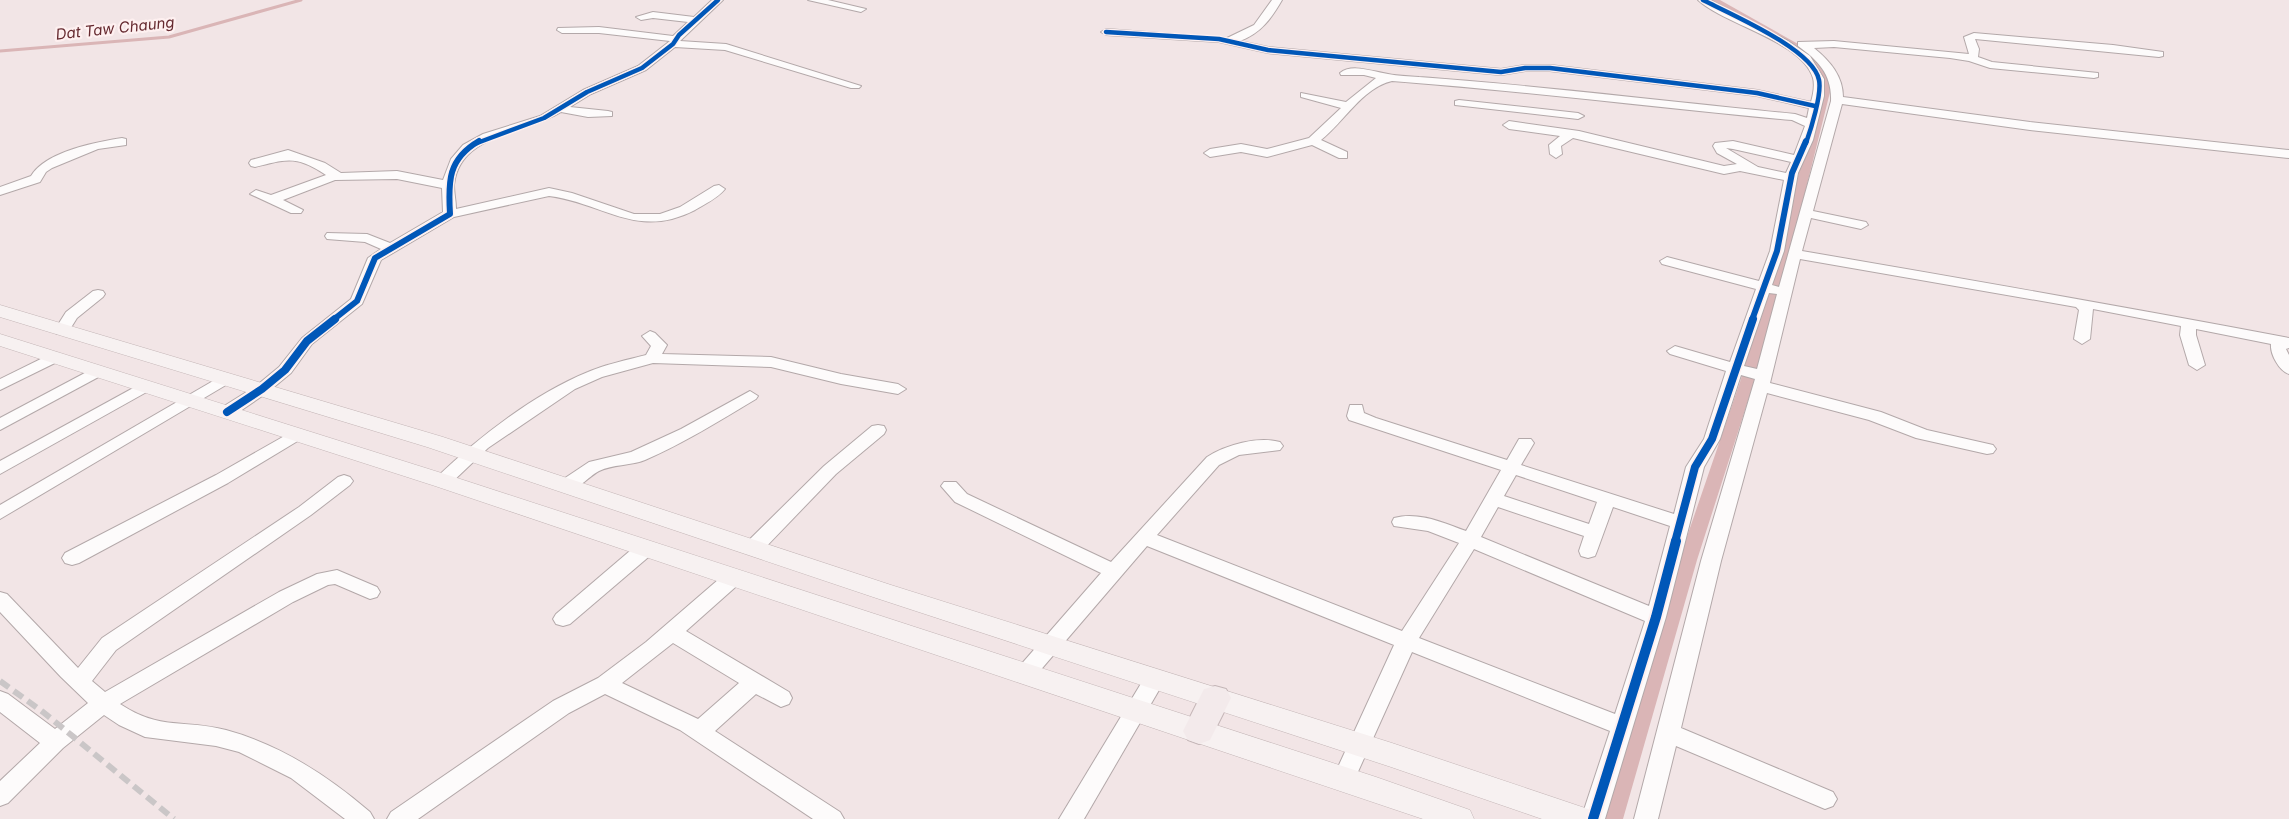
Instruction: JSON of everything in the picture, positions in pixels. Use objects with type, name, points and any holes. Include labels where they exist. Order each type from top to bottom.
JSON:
[{"type":"highway","points":[[1200,731],[1215,698]]},
{"type":"main road","points":[[0,311],[471,454],[1358,744],[1580,819]]},
{"type":"main road","points":[[2,342],[443,481],[1344,778],[1459,819]]},
{"type":"street","points":[[450,214],[448,184],[457,159],[467,148],[484,139],[544,118],[587,92],[642,68],[674,42],[718,0]]},
{"type":"street","points":[[813,0],[861,9]]},
{"type":"street","points":[[1227,41],[1248,36],[1255,31],[1277,0]]},
{"type":"street","points":[[1593,819],[1656,617],[1695,467],[1753,375],[1774,290],[1795,254],[1806,213],[1814,144],[1809,124],[1815,114],[1819,79],[1806,58],[1784,43],[1702,0]]},
{"type":"street","points":[[1646,819],[1711,561],[1774,290],[1782,218],[1792,177],[1799,160],[1814,144],[1838,100],[1838,85],[1820,57],[1803,45],[1719,0]]},
{"type":"street","points":[[641,17],[653,15],[696,20]]},
{"type":"street","points":[[562,30],[599,30],[674,42],[726,47],[855,86]]},
{"type":"street","points":[[1106,32],[1180,35],[1278,51],[1501,72],[1525,68],[1550,68],[1757,93],[1815,106]]},
{"type":"street","points":[[1971,57],[1974,55],[1974,49],[1969,42],[1970,36],[2072,46],[2112,47],[2159,54]]},
{"type":"street","points":[[1803,45],[1834,44],[1971,57],[1990,65],[2094,75]]},
{"type":"street","points":[[1345,73],[1364,72],[1390,78],[1476,84],[1795,117],[1809,124]]},
{"type":"street","points":[[1210,153],[1240,148],[1267,153],[1313,141],[1329,128],[1348,106],[1378,81],[1390,78]]},
{"type":"street","points":[[1305,95],[1348,106]]},
{"type":"street","points":[[1556,154],[1555,145],[1578,117],[1585,96]]},
{"type":"street","points":[[1838,100],[2030,126],[2289,154]]},
{"type":"street","points":[[1459,103],[1578,117]]},
{"type":"street","points":[[561,109],[588,114],[608,114]]},
{"type":"street","points":[[1509,125],[1567,133],[1598,145],[1724,170],[1740,167],[1792,177]]},
{"type":"street","points":[[1313,141],[1343,155]]},
{"type":"street","points":[[0,191],[36,179],[41,170],[48,165],[95,146],[122,142]]},
{"type":"street","points":[[1758,171],[1721,150],[1719,146],[1733,145],[1799,160]]},
{"type":"street","points":[[255,163],[288,154],[321,166],[334,176]]},
{"type":"street","points":[[271,200],[334,176],[397,175],[434,184],[448,184]]},
{"type":"street","points":[[226,412],[262,389],[285,370],[307,341],[357,301],[362,294],[370,265],[375,258],[450,214],[549,192],[561,193],[620,214],[654,218],[686,211],[719,189]]},
{"type":"street","points":[[256,194],[296,210]]},
{"type":"street","points":[[1806,213],[1861,225]]},
{"type":"street","points":[[332,236],[367,238],[390,248]]},
{"type":"street","points":[[1795,254],[2081,303],[2284,342],[2278,349],[2289,369]]},
{"type":"street","points":[[1667,261],[1774,290]]},
{"type":"street","points":[[62,331],[71,315],[98,294]]},
{"type":"street","points":[[2081,303],[2086,310],[2082,339]]},
{"type":"street","points":[[2189,324],[2188,335],[2197,364]]},
{"type":"street","points":[[650,336],[659,345],[652,358]]},
{"type":"street","points":[[1675,351],[1753,375],[1922,434],[1987,449]]},
{"type":"street","points":[[0,385],[55,357]]},
{"type":"street","points":[[443,481],[489,438],[569,386],[596,374],[652,358],[771,362],[898,389]]},
{"type":"street","points":[[0,425],[98,371]]},
{"type":"street","points":[[0,513],[225,379]]},
{"type":"street","points":[[0,468],[146,386]]},
{"type":"street","points":[[565,486],[595,466],[636,457],[687,433],[750,396]]},
{"type":"street","points":[[1356,409],[1355,416],[1360,418],[1682,523]]},
{"type":"street","points":[[753,548],[830,470],[878,430]]},
{"type":"street","points":[[72,558],[222,479],[295,435]]},
{"type":"street","points":[[1344,778],[1406,642],[1470,540],[1525,443]]},
{"type":"street","points":[[1025,674],[1049,644],[1220,456],[1251,447],[1274,446]]},
{"type":"street","points":[[80,681],[96,658],[109,645],[344,481]]},
{"type":"street","points":[[950,486],[961,498],[1115,572]]},
{"type":"street","points":[[1493,499],[1595,533]]},
{"type":"street","points":[[1588,551],[1607,499]]},
{"type":"street","points":[[1401,522],[1430,525],[1530,563],[1656,617]]},
{"type":"street","points":[[1145,538],[1621,726]]},
{"type":"street","points":[[563,619],[645,549]]},
{"type":"street","points":[[0,796],[55,742],[102,704],[286,597],[324,579],[337,577],[370,592]]},
{"type":"street","points":[[399,819],[561,707],[605,684],[671,632],[733,578]]},
{"type":"street","points":[[0,599],[102,704],[144,728],[164,732],[196,733],[227,739],[258,751],[300,772],[362,819]]},
{"type":"street","points":[[671,632],[781,698]]},
{"type":"street","points":[[1071,819],[1155,678]]},
{"type":"street","points":[[699,732],[755,682]]},
{"type":"street","points":[[605,684],[699,732],[832,819]]},
{"type":"street","points":[[0,700],[55,742]]},
{"type":"street","points":[[1669,733],[1826,799]]},
{"type":"waterway","name":"Dat Taw Chaung","points":[[0,51],[169,37],[301,0]]},
{"type":"waterway","points":[[1612,819],[1688,560],[1747,382],[1782,261],[1827,84],[1813,60],[1804,51],[1714,0]]},
{"type":"railway","points":[[0,681],[43,712],[174,819]]},
{"type":"cycle path","points":[[227,412],[262,389],[285,370],[307,341],[357,301],[375,258],[450,214],[448,184],[457,159],[467,148],[487,137],[544,118],[587,92],[642,68],[673,44],[679,35],[718,0]]},
{"type":"cycle path","points":[[1593,819],[1656,617],[1695,467],[1712,439],[1777,251],[1792,173],[1807,140],[1818,96],[1819,79],[1806,58],[1784,43],[1703,0]]},
{"type":"cycle path","points":[[1106,32],[1219,39],[1268,50],[1501,72],[1525,68],[1550,68],[1757,93],[1815,106]]}]
